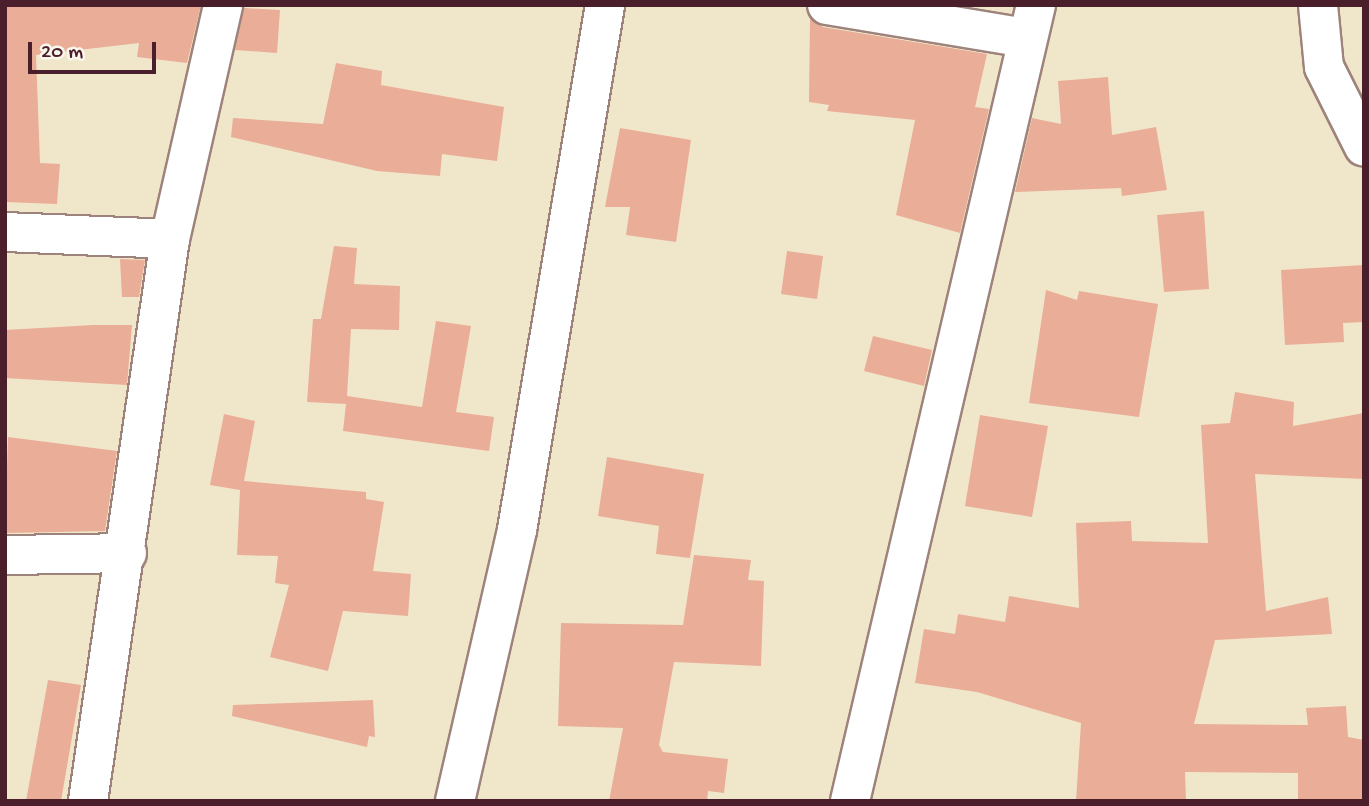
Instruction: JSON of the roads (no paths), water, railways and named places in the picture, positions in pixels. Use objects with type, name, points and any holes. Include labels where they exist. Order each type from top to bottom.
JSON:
[{"type":"street","points":[[88,801],[127,553],[170,239],[223,5]]},
{"type":"street","points":[[455,801],[517,530],[605,5]]},
{"type":"street","points":[[827,5],[1031,22],[850,801]]},
{"type":"street","points":[[1318,5],[1324,67],[1364,147]]},
{"type":"street","points":[[5,232],[170,239]]},
{"type":"street","points":[[5,555],[127,553]]}]
